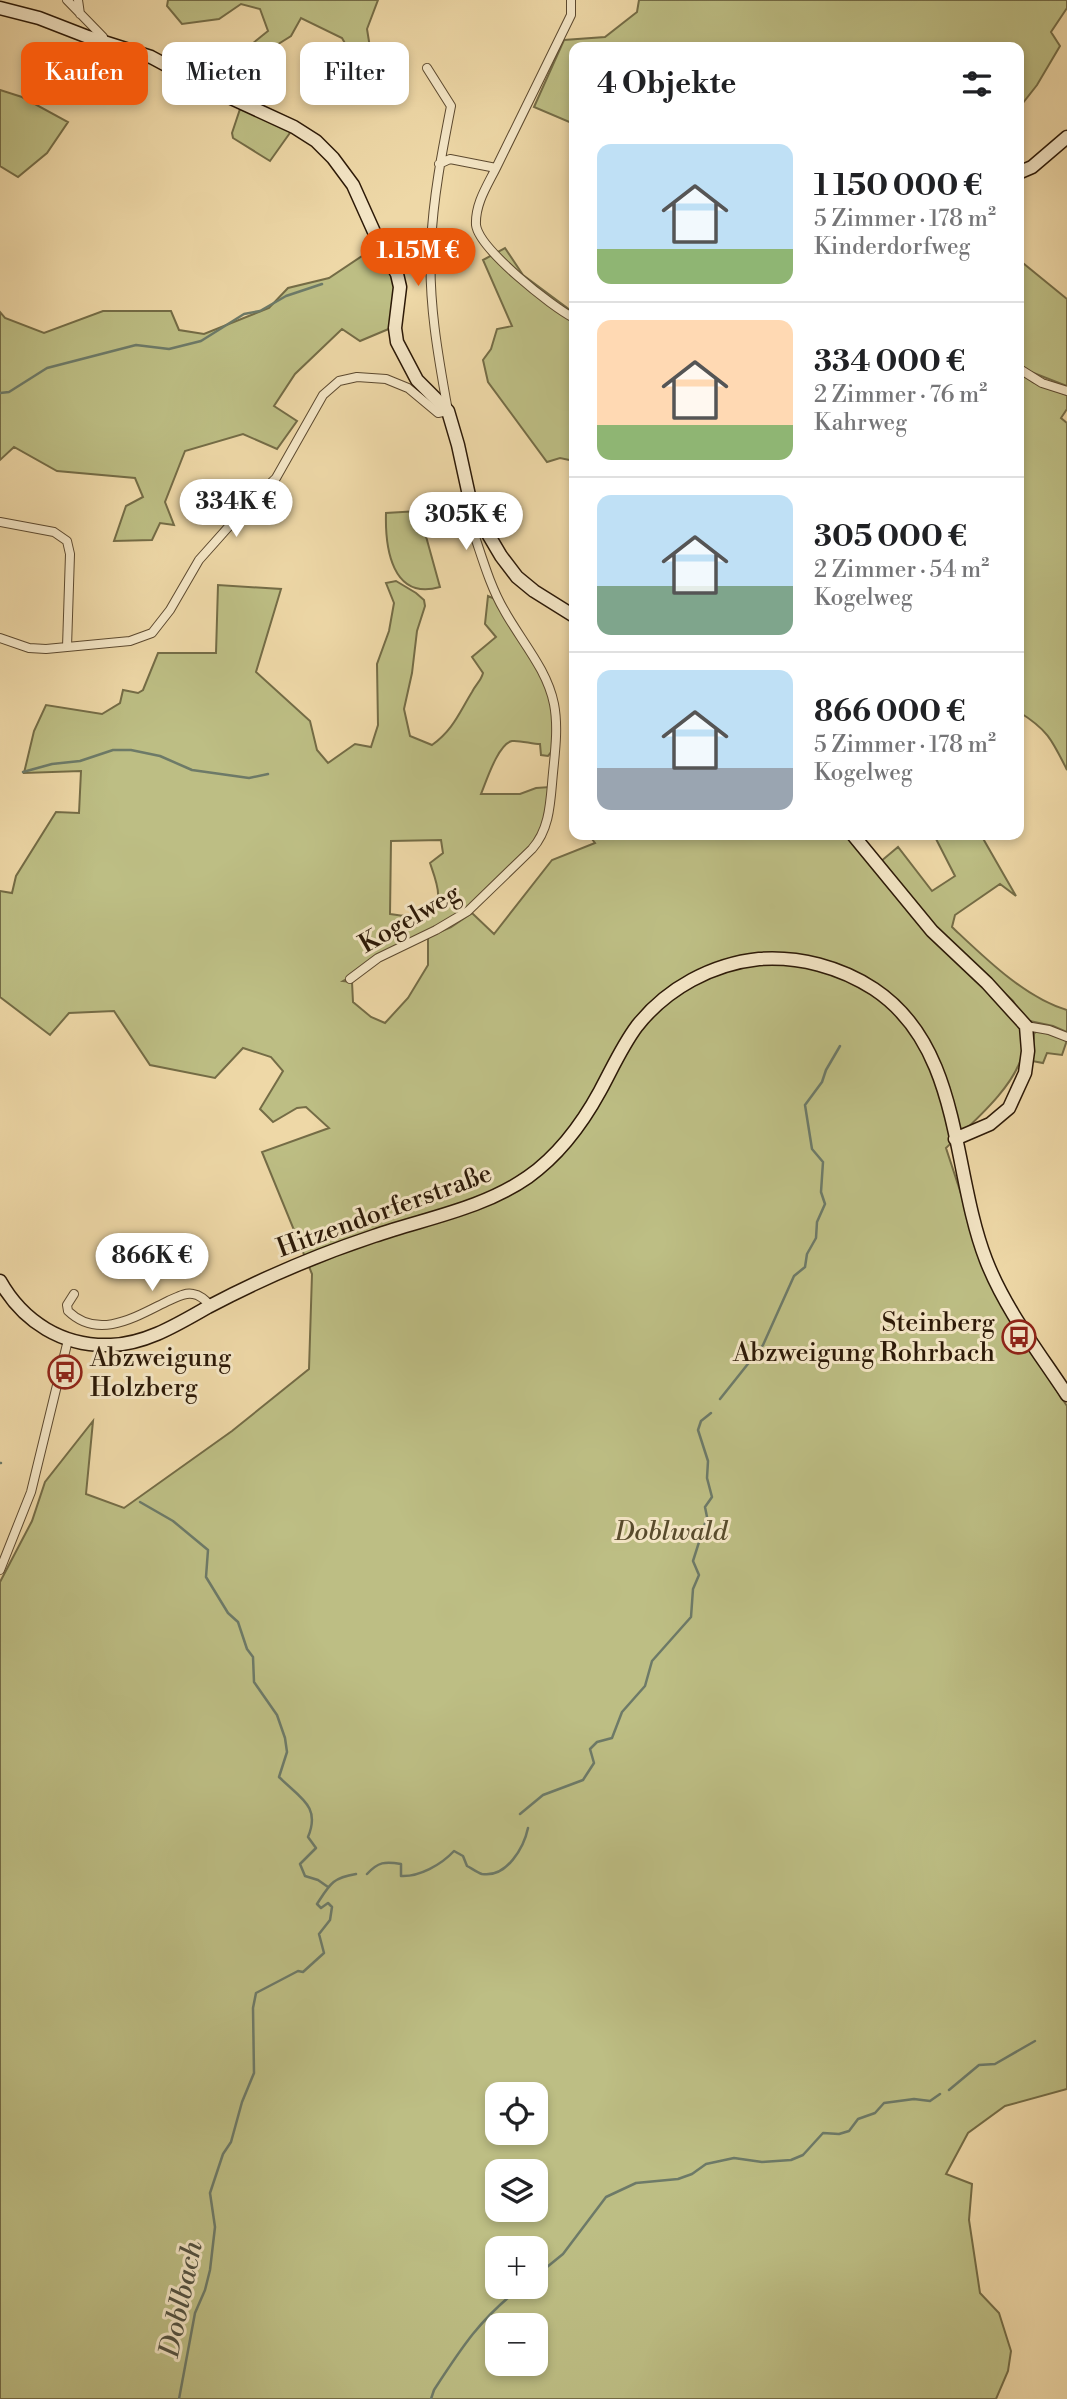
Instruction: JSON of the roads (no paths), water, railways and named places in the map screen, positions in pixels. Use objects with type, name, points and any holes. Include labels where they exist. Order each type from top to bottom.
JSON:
[{"type":"main road","points":[[0,8],[39,18],[104,42]]},
{"type":"main road","points":[[148,56],[304,132],[334,158],[353,185],[399,279],[400,294],[395,328],[399,348],[417,380],[448,411],[470,500],[478,517],[517,577],[569,613]]},
{"type":"main road","points":[[1024,170],[1032,167],[1067,137]]},
{"type":"main road","points":[[857,840],[932,931],[987,983],[1026,1026],[1028,1051],[1025,1073],[1009,1108],[990,1124],[955,1139]]},
{"type":"main road","name":"Hitzendorferstraße","points":[[0,1281],[27,1317],[68,1340],[105,1345],[136,1341],[182,1322],[257,1282],[335,1250],[474,1205],[529,1176],[552,1157],[592,1106],[628,1039],[666,997],[691,980],[734,964],[776,958],[813,963],[845,973],[883,995],[906,1018],[930,1054],[943,1086],[972,1215],[986,1261],[999,1290],[1067,1395]]},
{"type":"street","points":[[67,0],[103,37],[104,42]]},
{"type":"street","points":[[78,0],[80,14]]},
{"type":"street","points":[[569,314],[513,273],[476,227],[479,203],[571,15],[572,0]]},
{"type":"street","points":[[0,638],[29,648],[46,649],[130,641],[145,637],[159,626],[198,560],[276,478],[333,384],[357,377],[386,379],[408,388],[438,413],[448,411],[433,319],[431,246],[439,164],[452,106],[427,68]]},
{"type":"street","points":[[439,164],[450,159],[496,168]]},
{"type":"street","points":[[1024,372],[1042,383],[1067,391]]},
{"type":"street","name":"Kogelweg","points":[[350,979],[378,958],[468,911],[532,849],[547,824],[556,742],[555,707],[541,670],[495,592],[473,531],[472,526],[478,517]]},
{"type":"street","points":[[0,522],[54,532],[67,541],[70,554],[67,646]]},
{"type":"street","points":[[1026,1026],[1067,1037]]},
{"type":"street","points":[[74,1294],[67,1305],[68,1311],[83,1321],[100,1326],[120,1323],[185,1294],[199,1296],[211,1306]]},
{"type":"street","points":[[0,1570],[31,1492],[68,1340]]},
{"type":"waterway","points":[[0,393],[9,392],[47,368],[136,345],[169,349],[201,341],[244,314],[260,311],[286,296],[322,284]]},
{"type":"waterway","points":[[23,772],[52,764],[80,761],[113,750],[131,750],[160,756],[192,770],[249,778],[268,774]]},
{"type":"waterway","name":"Doblbach","points":[[720,1399],[763,1345],[794,1276],[805,1267],[807,1254],[816,1238],[817,1222],[825,1204],[821,1192],[823,1162],[812,1149],[805,1105],[822,1082],[840,1046]]},
{"type":"waterway","name":"Doblbach","points":[[520,1814],[543,1795],[583,1780],[594,1763],[590,1749],[597,1742],[612,1738],[622,1712],[645,1686],[652,1661],[691,1617],[693,1589],[699,1575],[693,1561],[707,1517],[705,1507],[712,1497],[707,1478],[708,1461],[698,1430],[701,1421],[711,1413]]},
{"type":"waterway","points":[[140,1502],[173,1521],[208,1550],[206,1577],[228,1613],[238,1622],[247,1649],[253,1657],[254,1682],[277,1715],[285,1738],[287,1752],[279,1777],[301,1797],[310,1810],[312,1817],[308,1837],[316,1848],[300,1864],[305,1876],[328,1887]]},
{"type":"waterway","name":"Doblbach","points":[[367,1874],[382,1863],[390,1863],[401,1864],[401,1876],[408,1876],[436,1865],[454,1851],[463,1856],[467,1866],[482,1874],[491,1874],[513,1860],[523,1844],[528,1828]]},
{"type":"waterway","name":"Doblbach","points":[[179,2399],[195,2313],[210,2270],[215,2227],[210,2193],[223,2154],[231,2142],[242,2102],[254,2073],[253,2008],[256,1993],[298,1971],[303,1972],[324,1953],[319,1934],[330,1920],[332,1907],[328,1903],[321,1908],[317,1904],[332,1883],[356,1874]]},
{"type":"waterway","points":[[949,2090],[979,2065],[995,2064],[1035,2041]]},
{"type":"waterway","points":[[548,2266],[563,2254],[606,2197],[636,2183],[678,2179],[692,2174],[706,2164],[734,2158],[762,2162],[791,2160],[803,2155],[823,2133],[839,2134],[849,2131],[858,2119],[875,2113],[884,2103],[914,2099],[930,2101],[940,2094]]},
{"type":"waterway","points":[[431,2399],[434,2390],[473,2334],[508,2299]]},
{"type":"place","name":"Steinberg Abzweigung Rohrbach","points":[[1019,1337]]},
{"type":"place","name":"Abzweigung Holzberg","points":[[65,1372]]},
{"type":"park label","name":"Doblwald","points":[[671,1531]]}]
